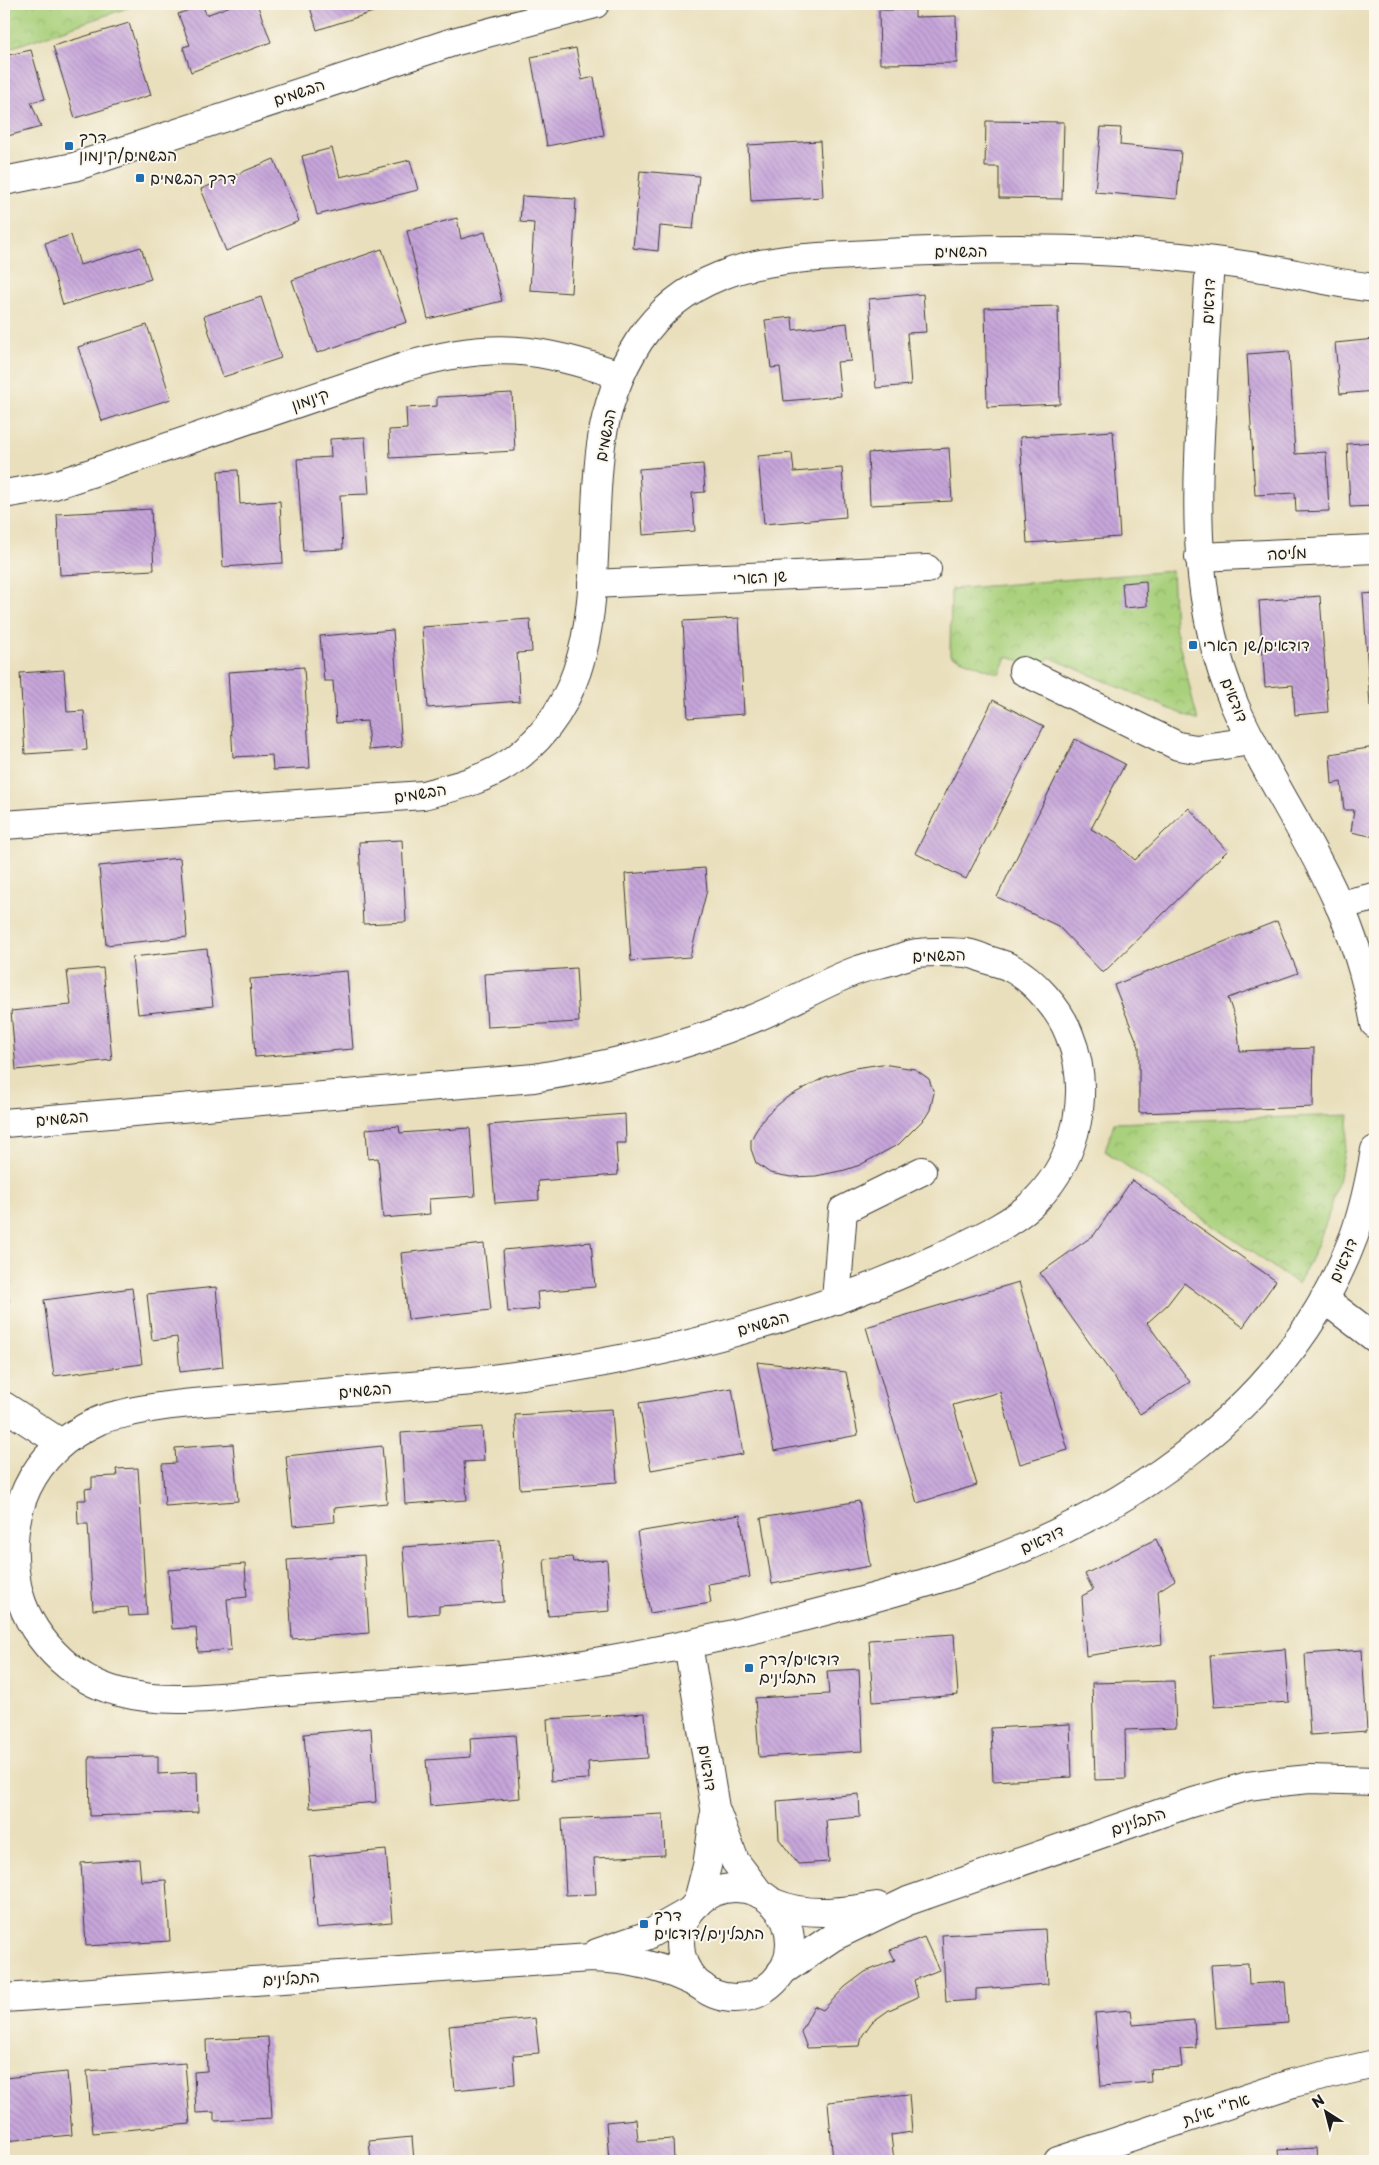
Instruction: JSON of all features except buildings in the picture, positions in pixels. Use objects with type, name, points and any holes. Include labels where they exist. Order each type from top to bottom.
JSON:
[{"type":"street","name":"הבשמים","points":[[4,180],[74,167],[418,53],[549,15],[595,4]]},
{"type":"street","name":"הבשמים","points":[[4,825],[423,795],[449,789],[488,775],[514,759],[536,740],[555,716],[570,689],[582,658],[589,623],[601,442],[608,410],[620,375],[630,353],[647,329],[668,307],[692,290],[721,275],[754,265],[792,260],[871,254],[1010,250],[1123,253],[1210,261],[1291,273],[1344,285],[1375,288]]},
{"type":"street","name":"דודאים","points":[[1210,261],[1197,505],[1199,558],[1205,603],[1217,654],[1235,705],[1252,741],[1339,905],[1354,940],[1368,985],[1375,1024]]},
{"type":"street","name":"קינמון","points":[[4,494],[51,486],[407,366],[458,353],[504,349],[524,351],[564,358],[620,375]]},
{"type":"street","name":"מליסה","points":[[1199,558],[1375,549]]},
{"type":"street","name":"שן הארי","points":[[592,584],[927,569]]},
{"type":"street","points":[[1023,671],[1178,746],[1196,749],[1252,741]]},
{"type":"street","points":[[1339,905],[1375,898]]},
{"type":"street","name":"הבשמים","points":[[4,1123],[534,1078],[597,1066],[685,1042],[753,1019],[857,971],[918,953],[970,953],[1013,968],[1047,996],[1069,1033],[1080,1074],[1079,1119],[1064,1162],[1036,1200],[992,1232],[894,1278],[836,1300],[707,1340],[582,1366],[473,1381],[153,1407],[101,1419],[61,1443],[32,1476],[16,1516],[12,1558],[20,1599],[40,1638],[71,1670],[114,1691],[169,1701],[500,1674],[580,1664],[688,1644]]},
{"type":"street","name":"דודאים","points":[[767,1899],[735,1862],[715,1808],[688,1644],[774,1624],[932,1581],[1016,1551],[1095,1513],[1166,1469],[1229,1419],[1256,1392],[1297,1340],[1324,1299],[1354,1237],[1369,1184],[1375,1150]]},
{"type":"street","points":[[836,1300],[843,1210],[922,1171]]},
{"type":"street","points":[[1324,1299],[1375,1338]]},
{"type":"street","points":[[4,1406],[61,1443]]},
{"type":"street","name":"התבלינים","points":[[781,1972],[833,1937],[908,1901],[1218,1794],[1248,1786],[1310,1779],[1375,1781]]},
{"type":"street","name":"דודאים","points":[[694,1907],[707,1866],[715,1808]]},
{"type":"street","points":[[727,1888],[744,1889],[767,1899],[784,1918],[789,1934],[788,1959],[781,1972],[767,1986],[752,1995],[743,1997],[718,1995],[703,1987],[686,1967],[681,1951],[680,1942],[683,1926],[694,1907],[711,1894],[727,1888]]},
{"type":"street","name":"התבלינים","points":[[767,1899],[790,1910],[816,1913],[843,1912],[908,1901]]},
{"type":"street","name":"התבלינים","points":[[579,1958],[646,1936],[694,1907]]},
{"type":"street","name":"התבלינים","points":[[4,1998],[579,1958],[613,1959],[643,1963],[672,1972],[703,1987]]},
{"type":"street","name":"אח\"י אילת","points":[[1058,2161],[1293,2083],[1375,2065]]},
{"type":"green space","points":[[4,4],[139,4],[4,50]]},
{"type":"green space","points":[[1172,571],[1175,627],[1198,721],[1049,657],[1043,666],[1006,657],[999,674],[950,655],[951,589]]},
{"type":"green space","points":[[1349,1115],[1343,1159],[1326,1223],[1309,1264],[1298,1284],[1105,1151],[1114,1123]]},
{"type":"place","name":"דרך הבשמים/קינמון","points":[[69,146]]},
{"type":"place","name":"דרך הבשמים","points":[[140,178]]},
{"type":"place","name":"דודאים/שן הארי","points":[[1193,645]]},
{"type":"place","name":"דודאים/דרך התבלינים","points":[[749,1668]]},
{"type":"place","name":"דרך התבלינים/דודאים","points":[[644,1924]]}]
